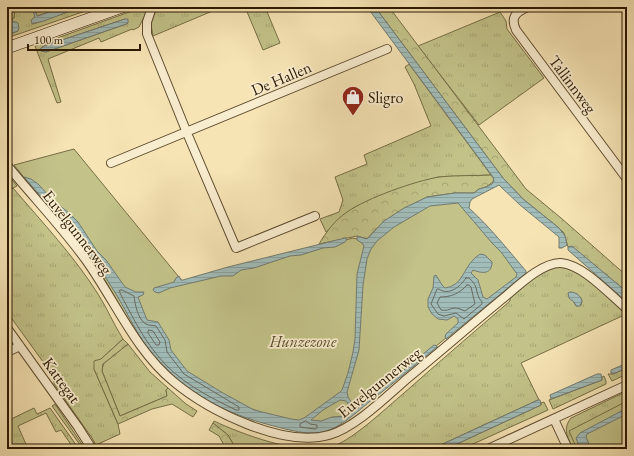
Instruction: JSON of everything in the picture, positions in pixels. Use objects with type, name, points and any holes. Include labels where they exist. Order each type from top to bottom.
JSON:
[{"type":"street","points":[[7,48],[122,7]]},
{"type":"street","points":[[152,7],[146,22],[147,34],[236,248],[315,216]]},
{"type":"street","name":"Tallinnweg","points":[[528,7],[518,11],[516,14],[514,21],[516,30],[627,179]]},
{"type":"street","name":"De Hallen","points":[[111,163],[187,133],[387,49]]},
{"type":"street","name":"Euvelgunnerweg","points":[[7,165],[81,253],[133,335],[160,369],[182,388],[212,408],[242,422],[271,432],[314,438],[331,435],[348,426],[381,401],[509,294],[539,270],[549,265],[561,263],[576,268],[593,280],[627,310]]},
{"type":"street","name":"Kattegat","points":[[7,328],[92,449]]},
{"type":"street","points":[[7,352],[20,346]]},
{"type":"street","points":[[488,449],[554,420],[627,385]]},
{"type":"street","points":[[554,420],[568,449]]},
{"type":"green space","points":[[7,7],[15,7],[14,18],[8,21]]},
{"type":"green space","points":[[15,7],[33,7],[35,18],[32,19],[33,24],[81,7],[97,7],[7,38],[7,35],[18,31],[8,21],[14,18]]},
{"type":"green space","points":[[49,7],[64,7],[37,16],[36,12]]},
{"type":"green space","points":[[143,7],[147,11],[139,27],[133,30],[132,29],[101,42],[99,38],[48,59],[61,102],[57,103],[35,46]],"holes":[[[125,19],[128,23],[46,52],[41,51],[42,47],[44,46]]]},
{"type":"green space","points":[[157,7],[170,7],[173,9],[178,7],[222,7],[153,36],[151,24]]},
{"type":"green space","points":[[245,7],[265,7],[280,43],[263,50]]},
{"type":"green space","points":[[375,7],[389,7],[526,189],[627,276],[627,292],[572,247],[568,247],[564,233],[523,199],[503,178]]},
{"type":"green space","points":[[500,12],[506,21],[507,29],[544,78],[479,125],[418,46]]},
{"type":"green space","points":[[409,64],[491,175],[438,177],[395,190],[355,207],[338,220],[326,232],[320,219],[339,212],[343,200],[335,177],[367,164],[364,155],[431,126],[414,84],[405,67]]},
{"type":"green space","name":"Hunzezone","points":[[74,149],[183,282],[353,238],[367,241],[417,209],[456,196],[523,273],[346,419],[309,431],[182,382],[143,344],[100,272],[14,165]]},
{"type":"green space","points":[[7,174],[17,186],[7,191]]},
{"type":"green space","points":[[491,175],[494,179],[493,182],[474,193],[455,193],[427,197],[397,213],[376,229],[367,239],[357,236],[319,244],[331,226],[343,215],[366,201],[405,186],[429,179],[452,176]]},
{"type":"green space","points":[[13,188],[79,266],[101,299],[123,339],[101,359],[94,369],[118,424],[120,434],[96,445],[54,384],[54,377],[7,312],[7,191]]},
{"type":"green space","points":[[550,267],[568,267],[592,281],[627,313],[627,321],[622,316],[521,363],[540,402],[538,400],[432,449],[319,449],[337,445],[368,424],[510,301],[510,295],[540,272]],"holes":[[[576,293],[581,298],[581,305],[576,306],[574,302]]]},
{"type":"green space","points":[[123,339],[128,344],[103,364],[102,371],[120,416],[167,396],[166,390],[168,388],[186,404],[197,411],[193,417],[172,404],[152,409],[118,424],[94,369],[94,361],[101,359]]},
{"type":"green space","points":[[128,344],[150,372],[168,388],[166,390],[167,396],[120,416],[102,371],[103,364]]},
{"type":"green space","points":[[627,368],[627,374],[612,381],[608,374],[613,374]]},
{"type":"green space","points":[[604,376],[606,384],[553,409],[549,400],[602,380],[602,377]]},
{"type":"green space","points":[[627,391],[627,408],[580,449],[573,449],[566,430],[568,422],[571,418]]},
{"type":"green space","points":[[627,401],[627,449],[577,449],[569,431]]},
{"type":"green space","points":[[544,402],[548,410],[462,449],[446,449],[541,405],[541,403]]},
{"type":"green space","points":[[55,404],[85,449],[83,449],[52,406]]},
{"type":"green space","points":[[34,408],[37,414],[50,408],[79,449],[74,449],[61,430],[56,432],[46,413],[18,426],[28,449],[7,449],[7,421]]},
{"type":"green space","points":[[214,421],[239,432],[286,446],[302,449],[236,449],[228,435],[213,423]]},
{"type":"green space","points":[[213,423],[228,435],[236,449],[226,449],[219,436],[209,430]]},
{"type":"water","points":[[64,7],[81,7],[32,24],[31,20],[35,17],[33,10],[35,9],[38,16]]},
{"type":"water","points":[[367,7],[375,7],[503,178],[523,199],[559,228],[565,236],[567,245],[559,248],[559,237],[520,205],[499,185],[472,199],[469,208],[499,239],[526,271],[526,273],[446,339],[446,334],[458,323],[458,319],[454,316],[447,320],[438,319],[432,314],[428,307],[428,299],[433,288],[434,276],[436,275],[445,288],[451,287],[459,281],[475,258],[480,254],[485,255],[492,262],[492,266],[489,271],[480,272],[473,270],[471,273],[478,280],[483,297],[487,299],[516,277],[517,274],[501,252],[458,203],[430,206],[394,227],[377,241],[371,249],[367,259],[363,285],[359,350],[347,392],[348,397],[355,408],[358,408],[434,345],[437,347],[345,421],[321,433],[306,433],[238,415],[207,400],[179,382],[166,370],[149,350],[102,271],[92,257],[24,177],[31,179],[38,184],[52,199],[78,222],[97,251],[106,260],[125,287],[136,292],[144,292],[143,295],[138,297],[147,320],[158,322],[169,340],[171,350],[187,371],[254,410],[299,420],[340,392],[348,373],[355,339],[357,274],[364,246],[357,240],[357,236],[367,239],[384,221],[404,208],[427,197],[455,193],[474,193],[479,189],[492,184],[494,181],[493,177]],"holes":[[[340,400],[346,401],[350,407],[351,413],[345,416],[332,417],[321,421],[311,420],[323,410]]]},
{"type":"water","points":[[128,19],[128,23],[126,24],[46,52],[41,51],[40,49],[44,46]]},
{"type":"water","points":[[7,21],[18,23],[18,31],[7,35]]},
{"type":"water","points":[[345,238],[347,239],[345,242],[335,247],[323,248],[301,255],[290,256],[254,268],[241,270],[233,276],[221,276],[170,288],[159,293],[153,290],[154,288],[174,282],[179,276],[181,280],[183,280],[228,267]]},
{"type":"water","points":[[572,246],[627,292],[627,302],[568,250],[568,247]]},
{"type":"water","points":[[570,292],[581,297],[582,301],[580,306],[576,306],[569,298],[568,293]]},
{"type":"water","points":[[627,363],[627,368],[613,374],[611,373],[611,370]]},
{"type":"water","points":[[597,374],[601,374],[602,380],[551,399],[550,395]]},
{"type":"water","points":[[540,400],[541,405],[446,449],[432,449]]},
{"type":"water","points":[[627,408],[627,414],[587,434],[586,437],[591,449],[580,449],[576,438],[580,433]]},
{"type":"place","name":"Sligro","points":[[353,116]]}]
